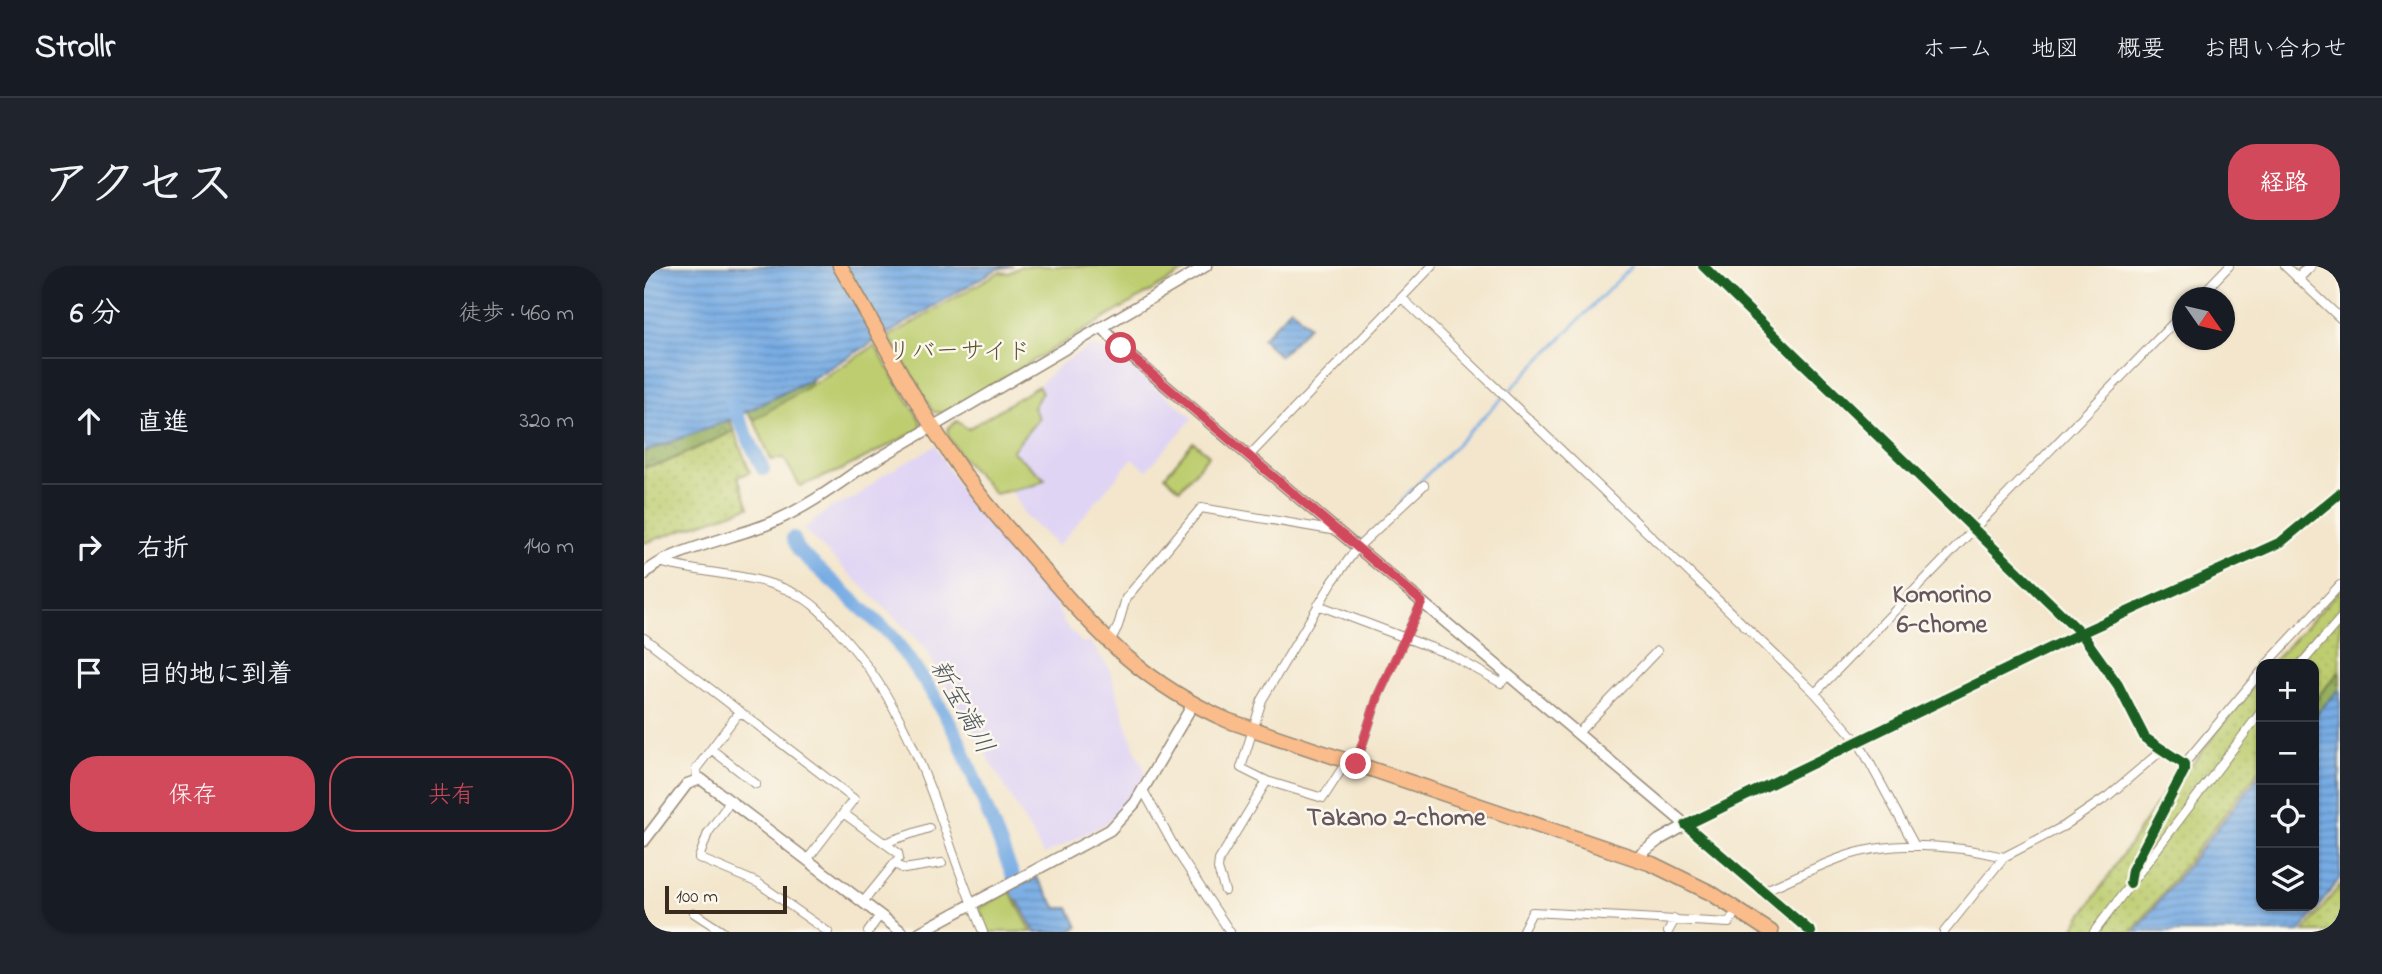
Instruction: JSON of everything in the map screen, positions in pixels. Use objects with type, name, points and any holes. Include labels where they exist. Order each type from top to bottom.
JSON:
[{"type":"highway","points":[[840,266],[951,456],[1001,521],[1109,644],[1141,670],[1193,704],[1253,730],[1636,858],[1681,876],[1771,932]]},
{"type":"street","points":[[644,575],[659,562],[770,523],[813,504],[857,471],[1206,266]]},
{"type":"street","points":[[1249,456],[1432,266]]},
{"type":"street","points":[[1703,266],[2081,633],[2118,685],[2145,738],[2184,764]]},
{"type":"street","points":[[2208,287],[2228,266]]},
{"type":"street","points":[[2285,266],[2340,318]]},
{"type":"street","points":[[2298,278],[2310,266]]},
{"type":"street","points":[[1402,298],[1815,694],[1859,743],[1915,846]]},
{"type":"street","points":[[1815,694],[2172,324]]},
{"type":"street","points":[[1102,327],[1121,348],[1811,932]]},
{"type":"street","points":[[1422,602],[1378,696],[1352,763],[1323,798],[1267,781],[1241,768],[1262,700],[1318,605],[1357,548],[1424,485]]},
{"type":"street","points":[[1636,858],[1659,840],[1686,825],[2081,633],[2281,542],[2340,494]]},
{"type":"street","points":[[1109,644],[1118,626],[1126,598],[1201,508],[1337,531]]},
{"type":"street","points":[[659,562],[684,569],[755,577],[814,604],[828,620],[865,663],[921,759],[982,932]]},
{"type":"street","points":[[2272,659],[2340,585]]},
{"type":"street","points":[[1318,605],[1451,655],[1500,683],[1508,675]]},
{"type":"street","points":[[2305,659],[2340,619]]},
{"type":"street","points":[[644,638],[854,799],[807,860]]},
{"type":"street","points":[[1577,734],[1657,651]]},
{"type":"street","points":[[2130,883],[2132,870],[2184,771],[2184,764],[2256,678]]},
{"type":"street","points":[[919,932],[1110,830],[1143,790],[1193,704]]},
{"type":"street","points":[[697,779],[696,769],[740,711]]},
{"type":"street","points":[[2094,932],[2256,719]]},
{"type":"street","points":[[711,749],[756,783]]},
{"type":"street","points":[[1944,932],[2004,857],[2064,826],[2108,796],[2161,751]]},
{"type":"street","points":[[644,841],[687,784],[697,779],[706,781],[902,932]]},
{"type":"street","points":[[1225,891],[1218,869],[1219,860],[1267,781]]},
{"type":"street","points":[[1143,790],[1176,850],[1230,932]]},
{"type":"street","points":[[731,800],[708,833],[699,858],[758,883],[828,932]]},
{"type":"street","points":[[844,813],[898,853],[895,864],[863,902]]},
{"type":"street","points":[[884,843],[929,828]]},
{"type":"street","points":[[1761,892],[1843,857],[1915,846],[1929,845],[2004,857]]},
{"type":"street","points":[[895,864],[904,869],[942,863]]},
{"type":"street","points":[[1522,932],[1532,912],[1729,923],[1737,909]]},
{"type":"street","points":[[694,913],[723,932]]},
{"type":"street","points":[[868,932],[880,915]]},
{"type":"street","points":[[1668,932],[1675,919]]},
{"type":"shaded area","points":[[1091,346],[1115,352],[1193,418],[1147,470],[1132,459],[1058,546],[1026,517],[1011,490],[1035,485],[1012,451],[1039,418],[1033,408],[1042,392],[1038,386],[1061,364]]},
{"type":"shaded area","points":[[935,446],[965,497],[1054,599],[1063,622],[1082,643],[1090,642],[1109,668],[1134,747],[1146,773],[1124,807],[1105,824],[1044,855],[924,646],[803,529],[832,507],[857,497],[880,477]]},
{"type":"green space","name":"リバーサイド","points":[[1021,266],[1193,266],[945,413],[933,412],[889,337],[999,272],[1009,273]]},
{"type":"green space","name":"リバーサイド","points":[[875,346],[920,420],[921,429],[841,470],[800,486],[784,458],[771,460],[754,420]]},
{"type":"green space","points":[[811,379],[809,389],[754,420],[746,412]]},
{"type":"green space","points":[[1038,386],[1042,392],[1033,408],[1039,418],[1012,451],[1045,479],[1035,485],[995,494],[960,456],[947,434],[948,428],[957,421],[968,429]]},
{"type":"green space","points":[[730,420],[734,431],[664,463],[644,467],[644,452]]},
{"type":"green space","points":[[734,431],[750,472],[738,477],[749,507],[644,543],[644,467],[664,463]]},
{"type":"green space","points":[[1193,442],[1209,455],[1180,489],[1165,476]]},
{"type":"green space","points":[[2340,589],[2340,671],[2319,695],[2319,659],[2276,659]]},
{"type":"green space","points":[[2340,671],[2340,689],[2319,711],[2319,695]]},
{"type":"green space","points":[[2256,682],[2256,774],[2132,932],[2071,932],[2181,767],[2192,764]]},
{"type":"green space","points":[[2340,885],[2340,932],[2304,932]]},
{"type":"green space","points":[[1010,891],[1032,932],[988,932],[979,908]]},
{"type":"water","points":[[644,266],[1013,266],[997,269],[811,379],[730,420],[644,452]]},
{"type":"water","points":[[1291,308],[1309,326],[1280,356],[1262,339]]},
{"type":"water","points":[[2340,689],[2340,878],[2319,906],[2319,722],[2319,711]]},
{"type":"water","points":[[2256,779],[2256,911],[2316,911],[2300,932],[2135,932]]},
{"type":"water","points":[[1036,877],[1057,908],[1069,908],[1078,927],[1069,932],[1035,932],[1012,890]]},
{"type":"waterway","points":[[1400,502],[1632,266]]},
{"type":"waterway","name":"新宝満川","points":[[730,401],[763,469]]},
{"type":"waterway","name":"新宝満川","points":[[793,538],[799,551],[892,636],[930,689],[958,738],[1020,893]]},
{"type":"cycle path","points":[[1703,266],[2081,633],[2118,685],[2145,738],[2184,764],[2184,771],[2132,870],[2130,883]]},
{"type":"cycle path","points":[[1811,932],[1686,825],[2081,633],[2281,542],[2340,493]]},
{"type":"district","name":"Komorino 6-chome","points":[[1942,608]]},
{"type":"district","name":"Takano 2-chome","points":[[1396,816]]},
{"type":"route","points":[[1121,348],[1422,602],[1378,696],[1356,764]]}]
